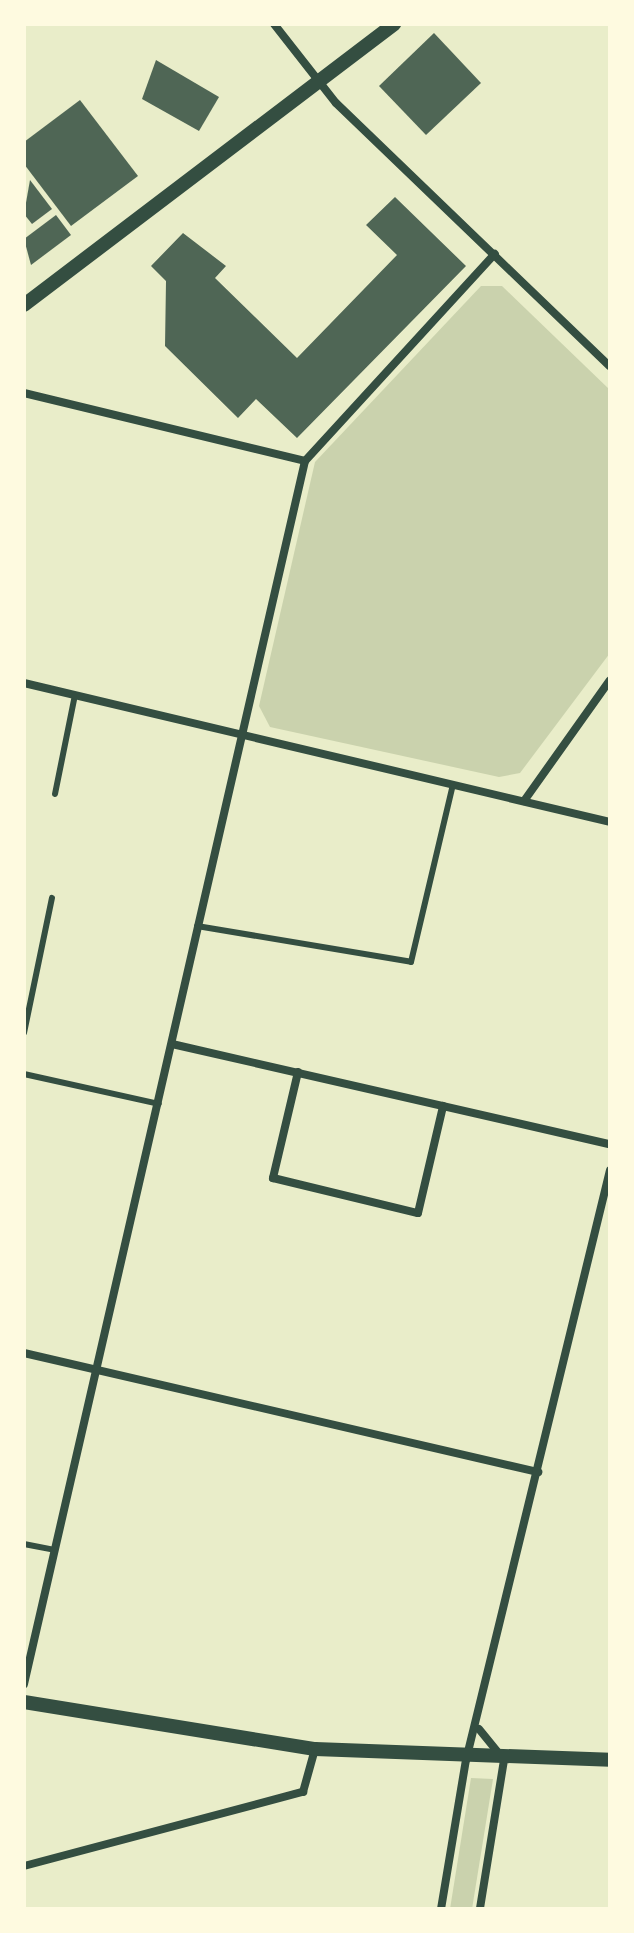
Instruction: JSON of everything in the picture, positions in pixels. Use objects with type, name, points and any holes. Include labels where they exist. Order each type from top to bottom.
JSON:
[{"type":"street","points":[[274,24],[320,84],[610,367]]},
{"type":"street","points":[[24,305],[320,84],[394,24]]},
{"type":"street","points":[[24,1684],[305,461],[495,254]]},
{"type":"street","points":[[24,393],[305,461]]},
{"type":"street","points":[[524,801],[610,680]]},
{"type":"street","points":[[24,683],[610,822]]},
{"type":"street","points":[[172,1044],[610,1144]]},
{"type":"street","points":[[298,1072],[273,1178],[418,1213],[443,1106]]},
{"type":"street","points":[[441,1909],[466,1760],[479,1729],[610,1170]]},
{"type":"street","points":[[24,1353],[538,1472]]},
{"type":"street","points":[[24,1702],[315,1749],[466,1760],[610,1760]]},
{"type":"street","points":[[479,1729],[504,1760],[480,1909]]},
{"type":"street","points":[[24,1866],[303,1792],[315,1749]]},
{"type":"lane","points":[[55,794],[75,695]]},
{"type":"lane","points":[[197,926],[411,962],[453,785]]},
{"type":"lane","points":[[24,1033],[52,898]]},
{"type":"lane","points":[[24,1074],[159,1104]]},
{"type":"lane","points":[[24,1544],[54,1550]]},
{"type":"green space","points":[[481,286],[502,286],[610,390],[610,653],[520,773],[499,777],[270,727],[259,706],[315,462]]},
{"type":"green space","points":[[471,1778],[493,1779],[472,1909],[450,1909]]},
{"type":"building","points":[[434,33],[481,83],[426,135],[379,86]]},
{"type":"building","points":[[156,60],[219,97],[199,131],[142,99]]},
{"type":"building","points":[[80,100],[138,176],[71,226],[24,164],[24,142]]},
{"type":"building","points":[[30,180],[52,209],[32,224],[24,214]]},
{"type":"building","points":[[395,197],[466,266],[297,438],[256,399],[238,418],[165,346],[166,281],[151,266],[183,233],[226,266],[215,278],[297,358],[397,255],[366,225]]},
{"type":"building","points":[[56,215],[71,235],[31,265],[24,239]]}]
